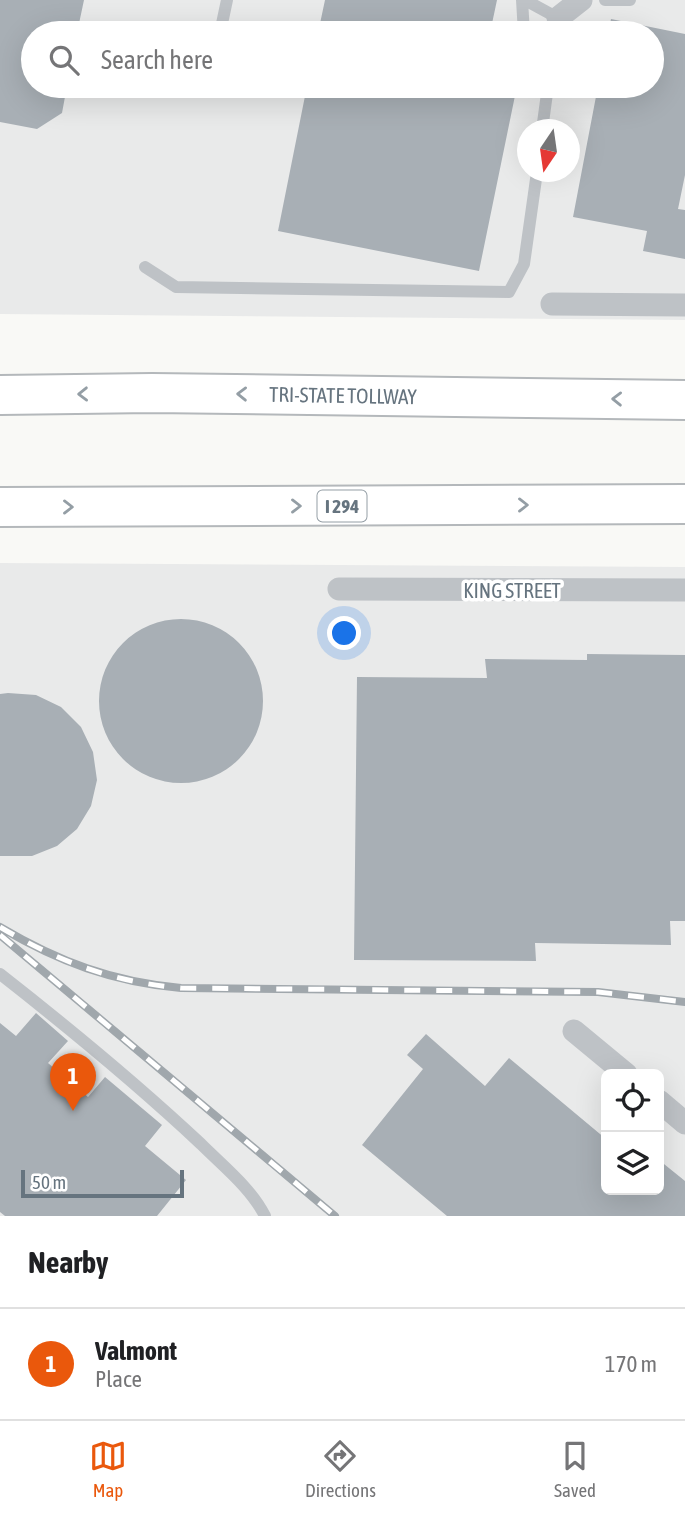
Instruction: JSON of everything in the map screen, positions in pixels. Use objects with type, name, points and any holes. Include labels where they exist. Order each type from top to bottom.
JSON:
[{"type":"highway","name":"TRI-STATE TOLLWAY","points":[[0,396],[166,393],[685,400]]},
{"type":"highway","name":"I 294","points":[[0,507],[685,504]]},
{"type":"street","points":[[562,21],[581,0]]},
{"type":"street","points":[[552,304],[685,305]]},
{"type":"street","name":"KING STREET","points":[[339,589],[685,590]]},
{"type":"street","points":[[573,1031],[620,1069]]},
{"type":"street","points":[[664,1105],[685,1123]]},
{"type":"lane","points":[[223,21],[227,0]]},
{"type":"lane","points":[[524,0],[551,21]]},
{"type":"lane","points":[[524,0],[524,21]]},
{"type":"lane","points":[[605,0],[630,0]]},
{"type":"lane","points":[[544,119],[546,98]]},
{"type":"lane","points":[[145,267],[176,286],[509,292],[524,264],[536,182]]},
{"type":"lane","points":[[0,974],[103,1057],[183,1127],[232,1174],[265,1216]]},
{"type":"shaded area","points":[[0,0],[685,0],[685,320],[0,314]]},
{"type":"shaded area","points":[[0,563],[685,567],[685,1216],[0,1216]]},
{"type":"building","points":[[0,0],[84,0],[80,21],[21,21],[21,98],[65,98],[62,113],[37,129],[0,122]]},
{"type":"building","points":[[325,0],[497,0],[493,21],[321,21]]},
{"type":"building","points":[[664,30],[685,34],[685,175],[678,209],[685,210],[685,259],[643,251],[647,231],[573,217],[596,98],[664,98]]},
{"type":"building","points":[[305,98],[515,98],[479,271],[278,231]]},
{"type":"building","points":[[181,619],[212,625],[239,643],[257,670],[263,701],[257,732],[239,759],[212,777],[181,783],[150,777],[123,759],[105,732],[99,701],[105,670],[123,643],[150,625]]},
{"type":"building","points":[[587,654],[685,655],[685,921],[670,921],[671,945],[535,943],[536,961],[354,960],[357,677],[487,678],[485,659],[587,660]]},
{"type":"building","points":[[0,694],[36,695],[61,707],[81,727],[93,752],[97,780],[91,806],[77,829],[57,846],[32,856],[0,856]]},
{"type":"building","points":[[36,1013],[68,1041],[48,1063],[88,1097],[105,1077],[162,1125],[145,1146],[186,1180],[157,1216],[5,1216],[0,1212],[0,1023],[16,1036]]},
{"type":"building","points":[[426,1034],[485,1086],[509,1058],[601,1135],[601,1195],[664,1195],[664,1164],[685,1181],[685,1216],[447,1216],[362,1145],[423,1069],[407,1055]]},
{"type":"railway","points":[[0,927],[65,960],[87,968],[132,981],[181,988],[598,992],[685,1002]]},
{"type":"railway","points":[[0,935],[335,1216]]},
{"type":"place","name":"Valmont","points":[[73,1111]]}]
